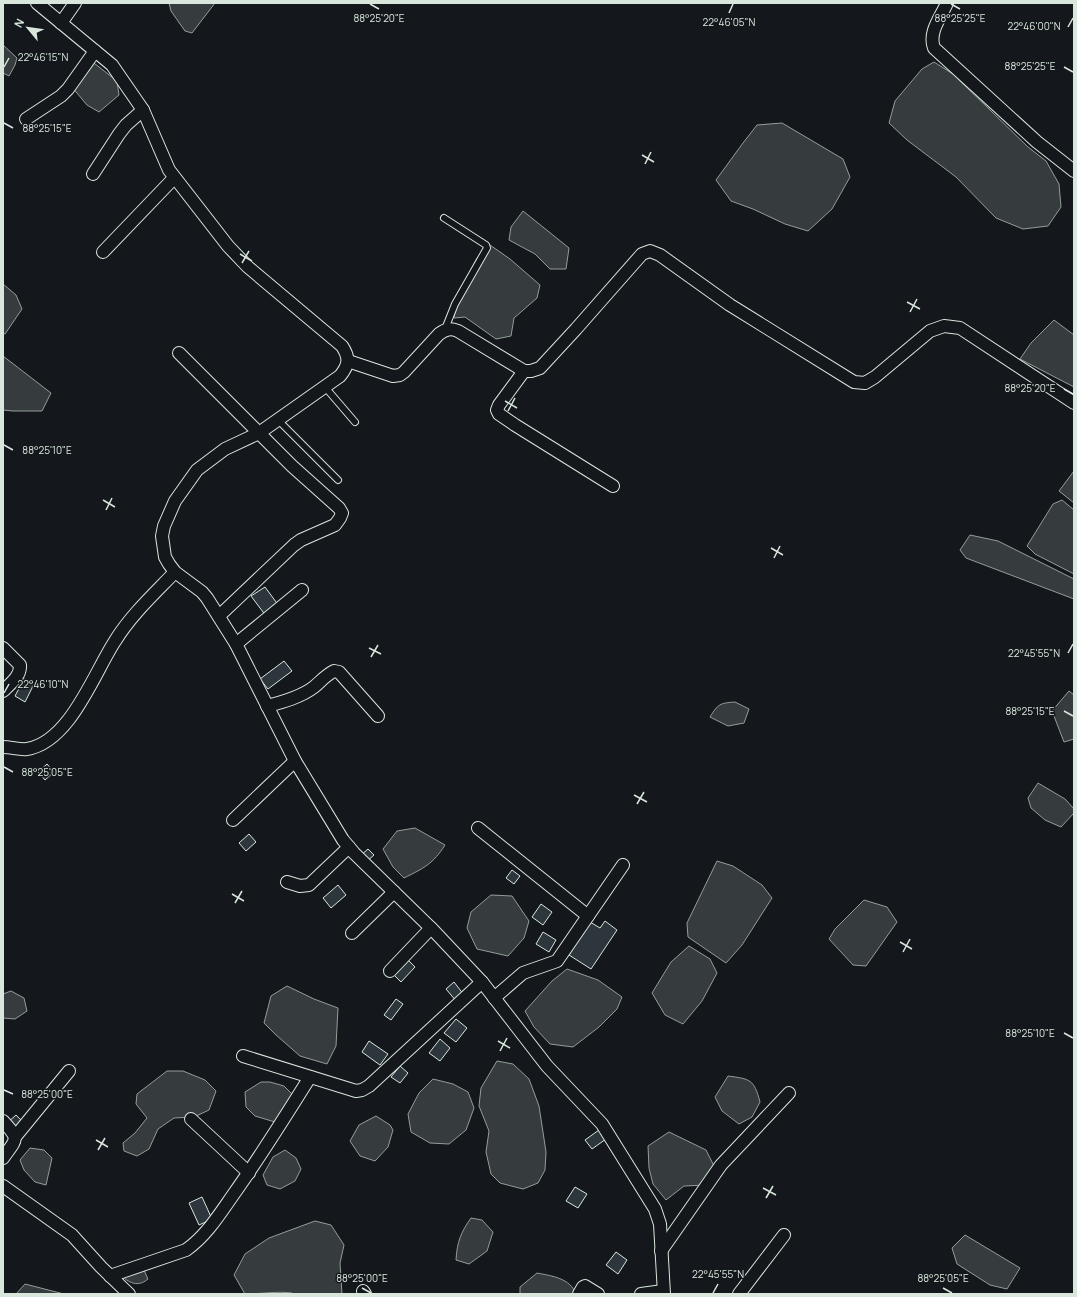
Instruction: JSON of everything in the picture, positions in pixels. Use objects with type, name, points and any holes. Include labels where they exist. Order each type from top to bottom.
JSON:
[{"type":"street","points":[[37,3],[112,64],[143,110],[169,170],[174,178],[228,246],[248,267],[342,346],[346,353],[348,361],[346,369],[340,376],[278,420],[259,432],[225,449],[197,470],[175,501],[164,526],[162,536],[165,557],[175,572],[202,592],[219,616],[236,644],[295,761],[343,840],[431,928],[482,982],[547,1066],[602,1124],[656,1209],[660,1224],[663,1293],[641,1294]]},
{"type":"street","points":[[61,23],[74,3]]},
{"type":"street","points":[[948,3],[932,33],[934,48],[1037,142],[1072,164]]},
{"type":"street","points":[[26,119],[61,96],[68,89],[95,51]]},
{"type":"street","points":[[93,174],[119,134],[143,110]]},
{"type":"street","points":[[103,252],[174,178]]},
{"type":"street","points":[[348,361],[393,376],[400,375],[439,334],[446,329],[451,329],[458,331],[524,371],[531,371],[540,368],[642,254],[650,251],[660,255],[730,305],[854,382],[865,383],[875,378],[930,332],[944,326],[960,328],[1074,403]]},
{"type":"street","points":[[179,353],[292,466],[339,508],[342,513],[335,525],[301,540],[294,545],[219,616]]},
{"type":"street","points":[[524,371],[499,405],[497,410],[499,414],[514,425],[613,486]]},
{"type":"street","points":[[5,750],[26,749],[40,745],[54,737],[82,700],[115,641],[129,622],[175,572]]},
{"type":"street","points":[[236,644],[302,590]]},
{"type":"street","points":[[3,648],[20,665],[21,670],[19,675],[3,691]]},
{"type":"street","points":[[267,706],[296,697],[314,687],[334,671],[339,672],[378,716]]},
{"type":"street","points":[[233,820],[295,761]]},
{"type":"street","points":[[478,828],[588,916]]},
{"type":"street","points":[[287,882],[300,886],[309,885],[349,847]]},
{"type":"street","points":[[494,998],[524,972],[557,961],[623,865]]},
{"type":"street","points":[[352,933],[394,892]]},
{"type":"street","points":[[390,971],[431,928]]},
{"type":"street","points":[[243,1056],[356,1091],[362,1090],[369,1086],[482,982]]},
{"type":"street","points":[[15,1137],[70,1071]]},
{"type":"street","points":[[110,1276],[186,1250],[196,1243],[211,1227],[249,1173],[310,1077]]},
{"type":"street","points":[[661,1251],[721,1166],[789,1093]]},
{"type":"street","points":[[191,1119],[249,1173]]},
{"type":"street","points":[[3,1121],[13,1132],[15,1137],[15,1142],[3,1158]]},
{"type":"street","points":[[3,1187],[72,1235],[129,1294]]},
{"type":"street","points":[[739,1294],[784,1235]]},
{"type":"street","points":[[579,1294],[585,1286],[598,1294]]},
{"type":"lane","points":[[444,218],[486,245],[487,248],[454,304],[446,329]]},
{"type":"lane","points":[[325,387],[355,422]]},
{"type":"lane","points":[[278,420],[338,480]]},
{"type":"shaded area","points":[[169,3],[215,3],[192,33],[185,31],[171,11]]},
{"type":"shaded area","points":[[3,45],[17,58],[9,76],[3,73]]},
{"type":"shaded area","points":[[90,60],[117,81],[119,95],[99,112],[87,105],[72,87]]},
{"type":"shaded area","points":[[934,62],[953,74],[1028,147],[1046,161],[1059,184],[1061,207],[1048,226],[1023,229],[996,218],[956,177],[907,140],[889,123],[895,101],[922,69]]},
{"type":"shaded area","points":[[782,123],[843,159],[850,177],[832,209],[808,231],[785,224],[753,209],[731,201],[716,180],[757,125]]},
{"type":"shaded area","points":[[523,211],[569,248],[566,269],[550,269],[535,254],[509,240],[511,227]]},
{"type":"shaded area","points":[[490,245],[510,259],[540,285],[537,298],[514,318],[511,336],[496,339],[465,317],[454,318],[458,295],[477,258]]},
{"type":"shaded area","points":[[3,284],[16,295],[22,309],[5,334],[3,333]]},
{"type":"shaded area","points":[[1054,320],[1074,335],[1074,387],[1020,359],[1031,343]]},
{"type":"shaded area","points":[[3,356],[51,393],[42,411],[3,410]]},
{"type":"shaded area","points":[[1074,471],[1074,503],[1059,491]]},
{"type":"shaded area","points":[[1062,500],[1074,510],[1074,574],[1035,554],[1027,546],[1053,504]]},
{"type":"shaded area","points":[[970,535],[998,541],[1074,579],[1074,599],[966,558],[960,550]]},
{"type":"shaded area","points":[[1069,691],[1074,695],[1074,739],[1064,742],[1052,711]]},
{"type":"shaded area","points":[[735,702],[749,709],[744,723],[728,726],[710,717],[715,709],[720,705]]},
{"type":"shaded area","points":[[1038,783],[1065,799],[1074,809],[1074,813],[1061,827],[1045,820],[1031,808],[1028,798]]},
{"type":"shaded area","points":[[415,828],[445,845],[428,865],[404,878],[393,867],[383,849],[397,831]]},
{"type":"shaded area","points":[[717,861],[733,866],[762,885],[772,898],[742,945],[726,963],[688,937],[687,923]]},
{"type":"shaded area","points":[[491,895],[512,896],[529,921],[524,938],[508,956],[477,949],[467,928],[471,912]]},
{"type":"shaded area","points":[[864,900],[887,907],[897,922],[866,966],[853,965],[829,939],[835,929]]},
{"type":"shaded area","points":[[689,946],[710,959],[717,973],[702,1001],[683,1024],[665,1015],[652,993],[671,962]]},
{"type":"shaded area","points":[[567,969],[598,980],[622,997],[617,1009],[599,1027],[573,1047],[550,1044],[534,1027],[525,1011],[552,981]]},
{"type":"shaded area","points":[[287,986],[314,999],[338,1008],[336,1046],[327,1064],[300,1056],[264,1023],[271,996]]},
{"type":"shaded area","points":[[11,991],[24,998],[27,1011],[15,1019],[3,1018],[3,994]]},
{"type":"shaded area","points":[[497,1061],[513,1064],[529,1079],[539,1106],[546,1152],[545,1170],[538,1183],[523,1189],[500,1183],[491,1174],[486,1152],[489,1131],[479,1106],[481,1088]]},
{"type":"shaded area","points":[[167,1071],[183,1071],[205,1080],[216,1091],[209,1110],[194,1117],[174,1118],[158,1129],[149,1149],[137,1156],[124,1151],[123,1143],[135,1133],[147,1118],[136,1104],[137,1094]]},
{"type":"shaded area","points":[[728,1076],[746,1079],[753,1084],[760,1102],[752,1117],[739,1124],[722,1111],[715,1097]]},
{"type":"shaded area","points":[[433,1079],[453,1084],[468,1092],[474,1108],[466,1130],[449,1144],[430,1143],[411,1132],[408,1114],[419,1093]]},
{"type":"shaded area","points":[[261,1082],[270,1082],[284,1086],[293,1095],[275,1122],[255,1116],[246,1107],[245,1092]]},
{"type":"shaded area","points":[[376,1116],[390,1125],[393,1130],[388,1147],[375,1161],[360,1156],[350,1141],[359,1125]]},
{"type":"shaded area","points":[[669,1132],[706,1150],[714,1166],[707,1185],[684,1186],[666,1200],[653,1184],[649,1168],[648,1146]]},
{"type":"shaded area","points":[[30,1148],[44,1150],[52,1158],[46,1185],[35,1182],[24,1170],[20,1160]]},
{"type":"shaded area","points":[[285,1150],[296,1158],[301,1169],[295,1181],[280,1189],[267,1185],[263,1175],[273,1157]]},
{"type":"shaded area","points":[[471,1218],[482,1220],[493,1232],[487,1251],[469,1264],[456,1260],[460,1238]]},
{"type":"shaded area","points":[[315,1221],[331,1225],[344,1245],[340,1263],[342,1294],[293,1294],[280,1292],[245,1294],[234,1275],[245,1254],[269,1238]]},
{"type":"shaded area","points":[[965,1235],[1020,1268],[1007,1289],[990,1285],[957,1264],[952,1248]]},
{"type":"shaded area","points":[[143,1268],[148,1279],[144,1282],[136,1284],[128,1281],[117,1272]]},
{"type":"shaded area","points":[[537,1273],[565,1281],[576,1294],[520,1294],[520,1287]]},
{"type":"shaded area","points":[[25,1284],[64,1294],[16,1294]]},
{"type":"building","points":[[265,587],[279,606],[266,616],[251,596]]},
{"type":"building","points":[[284,661],[292,671],[268,689],[260,679]]},
{"type":"building","points":[[24,679],[34,684],[25,702],[15,696]]},
{"type":"building","points":[[47,764],[54,772],[45,780],[38,772]]},
{"type":"building","points":[[249,834],[256,842],[246,851],[239,843]]},
{"type":"building","points":[[368,849],[374,855],[366,862],[360,856]]},
{"type":"building","points":[[512,870],[520,876],[514,884],[506,878]]},
{"type":"building","points":[[338,885],[346,895],[331,908],[323,898]]},
{"type":"building","points":[[541,904],[552,912],[543,925],[532,917]]},
{"type":"building","points":[[605,921],[617,930],[591,969],[569,955],[590,922],[600,928]]},
{"type":"building","points":[[543,932],[556,940],[549,952],[536,944]]},
{"type":"building","points":[[407,959],[415,967],[401,982],[393,974]]},
{"type":"building","points":[[454,982],[464,995],[457,1002],[446,989]]},
{"type":"building","points":[[396,999],[403,1004],[391,1020],[384,1015]]},
{"type":"building","points":[[456,1019],[467,1028],[456,1042],[444,1033]]},
{"type":"building","points":[[440,1039],[450,1048],[440,1061],[429,1053]]},
{"type":"building","points":[[369,1041],[388,1054],[380,1065],[362,1052]]},
{"type":"building","points":[[400,1066],[408,1073],[400,1083],[391,1077]]},
{"type":"building","points":[[16,1115],[23,1122],[13,1132],[6,1124]]},
{"type":"building","points":[[599,1130],[606,1139],[592,1149],[585,1140]]},
{"type":"building","points":[[575,1187],[587,1194],[578,1208],[566,1201]]},
{"type":"building","points":[[202,1197],[212,1219],[199,1225],[189,1203]]},
{"type":"building","points":[[616,1252],[627,1260],[618,1274],[606,1265]]}]
